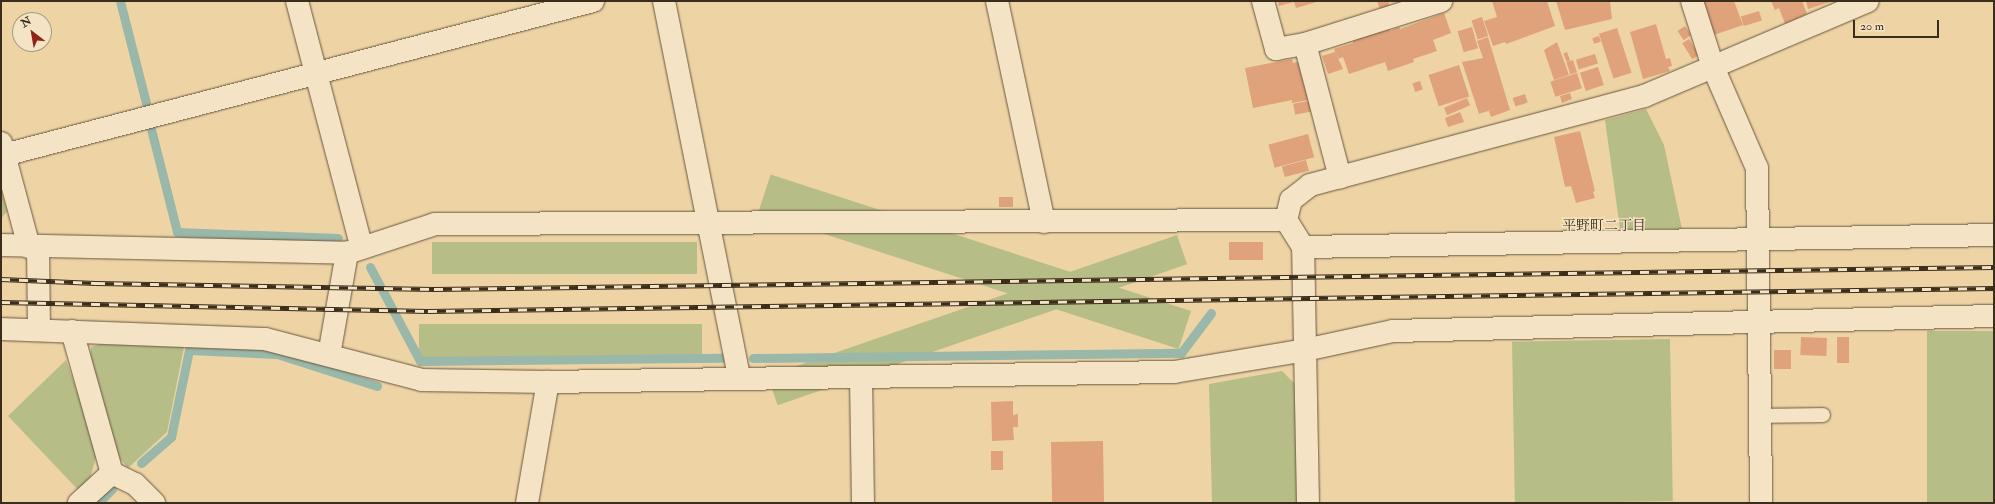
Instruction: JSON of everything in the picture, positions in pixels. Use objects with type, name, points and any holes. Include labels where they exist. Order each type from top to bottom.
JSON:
[{"type":"street","points":[[297,1],[317,75],[354,250],[329,355]]},
{"type":"street","points":[[39,330],[33,247],[3,149],[317,75],[593,1]]},
{"type":"street","points":[[664,1],[710,225],[739,378]]},
{"type":"street","points":[[997,1],[1044,222]]},
{"type":"street","points":[[1263,1],[1276,49],[1305,44],[1442,1]]},
{"type":"street","points":[[1692,1],[1713,68],[1757,168],[1761,503]]},
{"type":"street","points":[[1308,503],[1303,247],[1286,220],[1291,200],[1310,185],[1644,96],[1868,1]]},
{"type":"street","points":[[1305,44],[1340,177]]},
{"type":"street","points":[[1,245],[33,247],[354,250],[435,224],[710,225],[1286,220]]},
{"type":"street","points":[[1303,247],[1758,241],[1994,235]]},
{"type":"street","points":[[1,329],[265,339],[422,380],[548,382],[1174,372],[1305,350],[1393,332],[1758,321],[1994,316]]},
{"type":"street","points":[[72,331],[112,473],[135,484],[154,503]]},
{"type":"street","points":[[861,377],[863,503]]},
{"type":"street","points":[[526,503],[548,382]]},
{"type":"street","points":[[79,503],[112,473]]},
{"type":"lane","points":[[1759,416],[1822,415]]},
{"type":"green space","points":[[1646,109],[1664,145],[1682,229],[1620,229],[1605,120]]},
{"type":"green space","points":[[771,174],[1191,311],[1179,349],[758,212]]},
{"type":"green space","points":[[1,189],[7,211],[1,219]]},
{"type":"green space","points":[[1177,235],[1187,264],[778,405],[768,376]]},
{"type":"green space","points":[[432,242],[697,242],[697,274],[432,274]]},
{"type":"green space","points":[[419,324],[702,324],[702,359],[419,359]]},
{"type":"green space","points":[[1927,331],[1994,331],[1994,503],[1927,503]]},
{"type":"green space","points":[[1670,339],[1673,501],[1515,503],[1512,342]]},
{"type":"green space","points":[[100,344],[184,347],[167,432],[128,468],[120,459],[90,366],[91,347]]},
{"type":"green space","points":[[66,360],[98,450],[88,486],[81,493],[8,416]]},
{"type":"green space","points":[[1282,371],[1295,384],[1298,503],[1212,503],[1209,384]]},
{"type":"building","points":[[1278,1],[1320,1],[1296,8],[1294,2],[1279,6]]},
{"type":"building","points":[[1377,1],[1388,1],[1390,7],[1380,10]]},
{"type":"building","points":[[1492,1],[1547,1],[1555,26],[1506,44],[1505,42],[1493,46],[1484,21],[1497,17]]},
{"type":"building","points":[[1556,1],[1610,1],[1612,19],[1565,30]]},
{"type":"building","points":[[1702,1],[1734,1],[1743,25],[1714,35]]},
{"type":"building","points":[[1771,1],[1802,1],[1807,14],[1785,24],[1779,8],[1775,10]]},
{"type":"building","points":[[1806,1],[1833,1],[1808,9]]},
{"type":"building","points":[[1759,11],[1762,21],[1744,26],[1741,17]]},
{"type":"building","points":[[1444,13],[1451,33],[1433,40],[1437,51],[1413,59],[1414,62],[1388,71],[1385,62],[1349,74],[1343,57],[1338,59],[1334,49],[1353,43],[1353,40],[1389,28],[1390,31],[1399,27],[1400,29]]},
{"type":"building","points":[[1482,17],[1488,36],[1478,39],[1472,20]]},
{"type":"building","points":[[1656,24],[1666,59],[1670,58],[1672,66],[1668,67],[1670,71],[1643,79],[1630,32]]},
{"type":"building","points":[[1685,26],[1691,35],[1684,40],[1678,31]]},
{"type":"building","points":[[1472,27],[1478,48],[1464,52],[1458,31]]},
{"type":"building","points":[[1617,28],[1632,73],[1613,79],[1599,34]]},
{"type":"building","points":[[1599,36],[1601,42],[1594,44],[1592,38]]},
{"type":"building","points":[[1488,37],[1510,110],[1491,117],[1489,111],[1497,108],[1479,114],[1462,62],[1483,58],[1477,41]]},
{"type":"building","points":[[1689,39],[1699,55],[1692,59],[1682,43]]},
{"type":"building","points":[[1557,42],[1569,75],[1554,80],[1544,50]]},
{"type":"building","points":[[1335,52],[1343,69],[1328,74],[1322,56]]},
{"type":"building","points":[[1567,52],[1570,60],[1566,62],[1563,53]]},
{"type":"building","points":[[1595,54],[1598,64],[1579,69],[1576,60]]},
{"type":"building","points":[[1292,59],[1293,63],[1301,61],[1309,100],[1292,103],[1292,100],[1253,108],[1245,68]]},
{"type":"building","points":[[1573,60],[1577,72],[1570,75],[1566,62]]},
{"type":"building","points":[[1459,65],[1469,96],[1439,106],[1429,75]]},
{"type":"building","points":[[1598,67],[1604,85],[1586,91],[1580,73]]},
{"type":"building","points":[[1577,73],[1582,88],[1555,97],[1550,82]]},
{"type":"building","points":[[1420,81],[1423,90],[1415,92],[1412,83]]},
{"type":"building","points":[[1570,93],[1572,99],[1562,103],[1560,96]]},
{"type":"building","points":[[1525,94],[1528,103],[1515,107],[1513,98]]},
{"type":"building","points":[[1467,98],[1470,105],[1447,115],[1444,108]]},
{"type":"building","points":[[1309,101],[1311,112],[1295,115],[1293,104]]},
{"type":"building","points":[[1460,112],[1464,122],[1448,127],[1445,118]]},
{"type":"building","points":[[1580,131],[1595,191],[1593,192],[1595,198],[1576,203],[1571,186],[1565,187],[1554,137]]},
{"type":"building","points":[[1308,134],[1314,157],[1275,168],[1268,145]]},
{"type":"building","points":[[1306,160],[1309,171],[1285,177],[1282,166]]},
{"type":"building","points":[[999,197],[1013,197],[1013,207],[999,207]]},
{"type":"building","points":[[1229,242],[1263,242],[1263,260],[1229,260]]},
{"type":"building","points":[[1801,337],[1827,338],[1826,356],[1800,355]]},
{"type":"building","points":[[1837,337],[1849,337],[1849,363],[1837,363]]},
{"type":"building","points":[[1774,350],[1791,350],[1791,369],[1774,369]]},
{"type":"building","points":[[1013,401],[1013,415],[1018,414],[1018,427],[1013,427],[1014,440],[992,441],[991,402]]},
{"type":"building","points":[[1103,441],[1104,503],[1052,503],[1051,442]]},
{"type":"building","points":[[991,451],[1003,451],[1003,470],[991,470]]},
{"type":"waterway","points":[[120,1],[147,107]]},
{"type":"waterway","points":[[151,129],[177,232],[338,238]]},
{"type":"waterway","points":[[370,267],[420,361],[722,358]]},
{"type":"waterway","points":[[753,358],[1181,353],[1211,313]]},
{"type":"waterway","points":[[141,463],[171,437],[189,350],[277,354],[377,386]]},
{"type":"waterway","points":[[98,503],[112,489]]},
{"type":"railway","points":[[1,279],[96,283],[434,289],[1994,267]]},
{"type":"railway","points":[[1,302],[428,311],[1994,288]]},
{"type":"district","name":"平野町二丁目","points":[[1604,226]]}]
